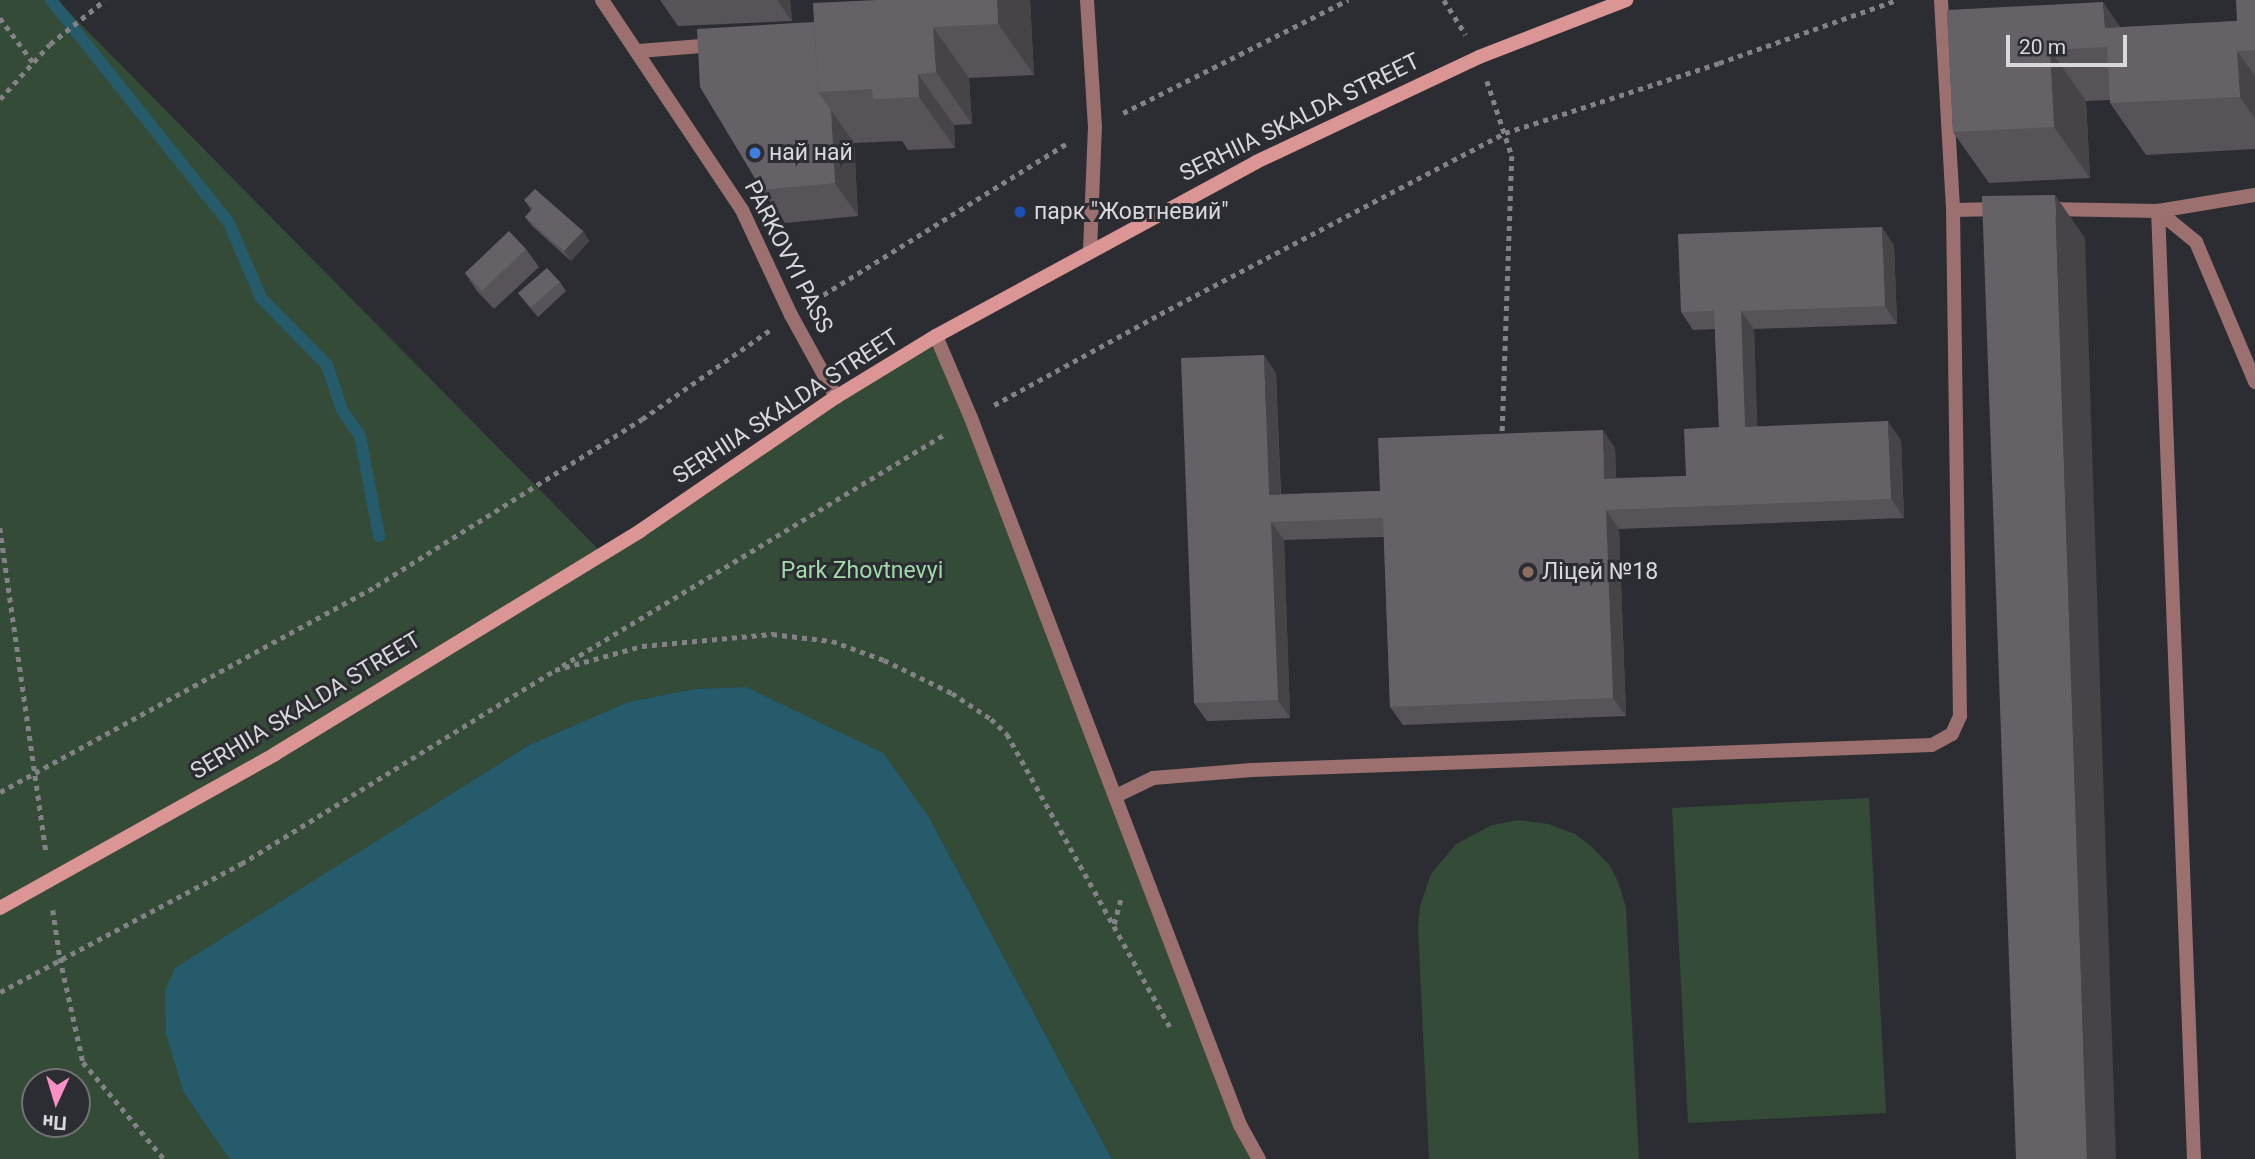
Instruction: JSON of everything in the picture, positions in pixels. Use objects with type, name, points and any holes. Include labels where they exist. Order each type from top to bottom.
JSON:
[{"type":"main road","name":"SERHIIA SKALDA STREET","points":[[0,908],[299,740],[640,531],[836,397],[936,336],[1256,162],[1479,57],[1626,0]]},
{"type":"street","name":"PARKOVYI PASS","points":[[602,0],[639,51],[743,210],[791,315],[836,397]]},
{"type":"street","points":[[1087,0],[1095,125],[1090,251]]},
{"type":"street","points":[[1116,796],[1153,778],[1252,770],[1932,745],[1952,734],[1960,716],[1961,702],[1953,210],[1941,0]]},
{"type":"street","points":[[639,51],[736,43]]},
{"type":"street","points":[[1953,210],[2158,211],[2255,195]]},
{"type":"street","points":[[2158,211],[2196,242],[2255,382]]},
{"type":"street","points":[[2158,211],[2194,1159]]},
{"type":"street","points":[[936,336],[971,418],[1240,1125],[1259,1159]]},
{"type":"path","points":[[0,99],[50,44],[105,0]]},
{"type":"path","points":[[1444,0],[1479,57],[1512,156],[1502,452]]},
{"type":"path","points":[[0,992],[241,864],[971,418],[1160,314],[1505,133],[1719,63],[1897,0]]},
{"type":"path","points":[[0,18],[34,62]]},
{"type":"path","points":[[0,792],[376,586],[642,419],[791,315]]},
{"type":"path","points":[[0,527],[35,774]]},
{"type":"path","points":[[555,670],[642,646],[772,634],[832,641],[884,660],[952,693],[991,719],[1017,748],[1169,1026]]},
{"type":"path","points":[[60,958],[83,1062],[164,1159]]},
{"type":"green space","name":"Park Zhovtnevyi","points":[[0,0],[57,0],[604,555],[837,400],[937,341],[1256,1159],[1112,1159],[930,819],[746,687],[694,689],[628,702],[529,745],[176,968],[184,1093],[231,1159],[0,1159]]},
{"type":"green space","points":[[1869,798],[1886,1113],[1688,1123],[1672,808]]},
{"type":"green space","points":[[1519,820],[1548,824],[1575,834],[1610,866],[1619,884],[1626,908],[1639,1159],[1429,1159],[1418,927],[1420,906],[1431,874],[1456,844],[1492,825]]},
{"type":"water","points":[[746,687],[883,753],[930,819],[1112,1159],[231,1159],[226,1154],[184,1093],[166,1034],[165,990],[175,968],[529,745],[628,702],[694,689]]},
{"type":"building","points":[[997,0],[998,24],[933,27],[936,72],[918,74],[919,97],[873,99],[872,89],[818,92],[813,3]]},
{"type":"building","points":[[2236,0],[2255,0],[2255,50],[2237,51],[2240,97],[2110,103],[2107,47],[2050,50],[2054,127],[1953,132],[1947,10],[2103,2],[2105,28],[2237,21]]},
{"type":"building","points":[[814,22],[818,92],[831,110],[835,183],[762,190],[700,87],[697,29]]},
{"type":"building","points":[[535,189],[583,231],[564,251],[525,217],[533,208],[524,200]]},
{"type":"building","points":[[2055,195],[2087,1159],[2016,1159],[1982,196]]},
{"type":"building","points":[[1882,227],[1885,306],[1741,311],[1745,427],[1888,421],[1891,499],[1606,510],[1613,698],[1390,707],[1383,518],[1271,522],[1278,700],[1194,703],[1181,358],[1264,355],[1269,495],[1380,491],[1378,438],[1603,430],[1604,479],[1686,476],[1684,429],[1719,427],[1714,311],[1681,312],[1678,234]]},
{"type":"building","points":[[509,231],[526,249],[482,291],[465,273]]},
{"type":"building","points":[[547,268],[560,282],[531,307],[518,293]]},
{"type":"waterway","points":[[51,0],[229,223],[261,298],[327,365],[342,410],[360,436],[379,536]]},
{"type":"place","name":"най най","points":[[755,153]]},
{"type":"place","name":"парк \"Жовтневий\"","points":[[1020,212]]},
{"type":"place","name":"Ліцей №18","points":[[1528,572]]}]
